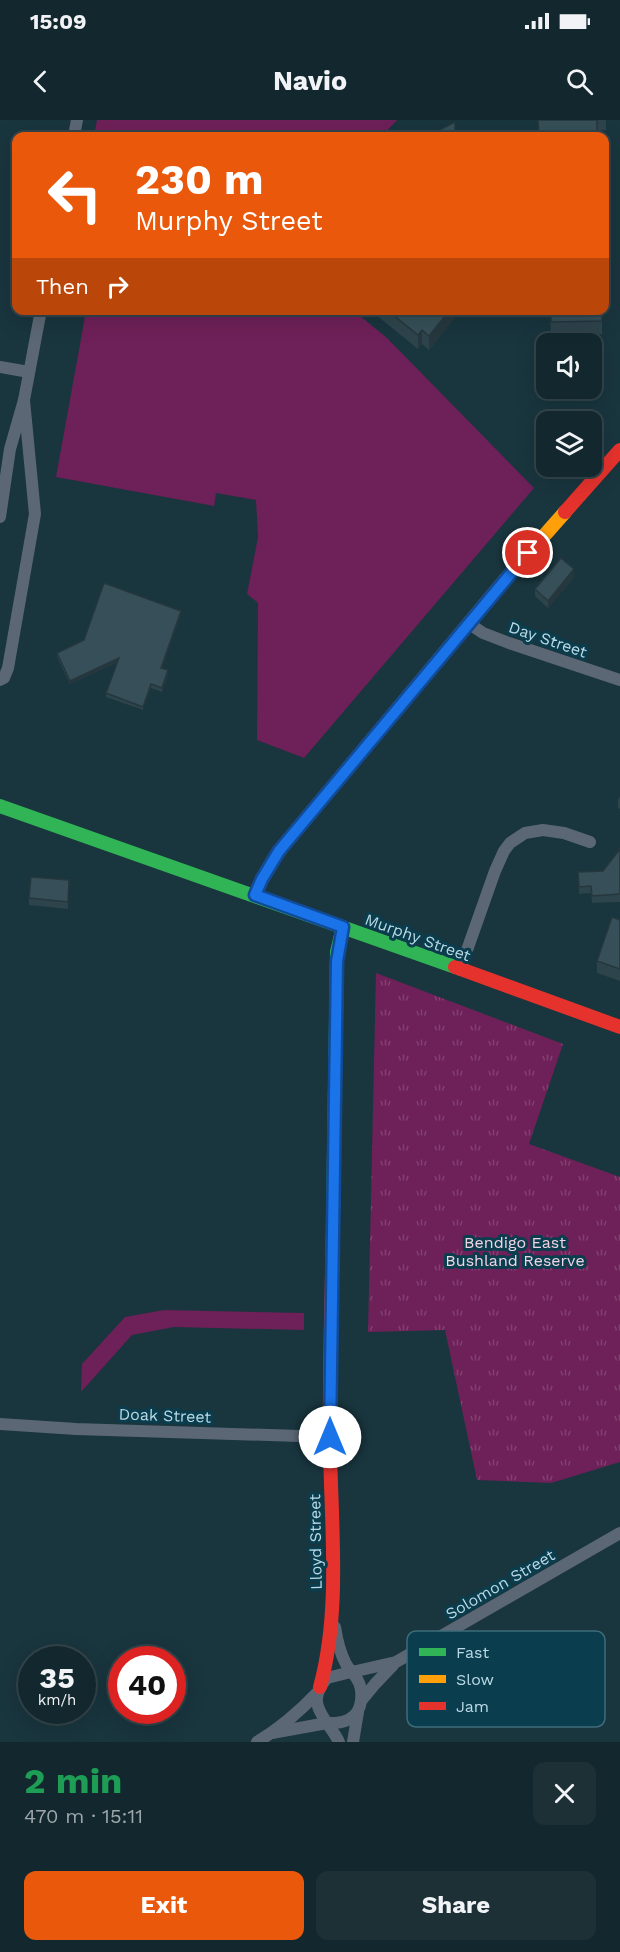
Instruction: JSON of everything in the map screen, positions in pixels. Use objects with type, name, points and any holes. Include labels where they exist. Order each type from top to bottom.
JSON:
[{"type":"street","points":[[0,517],[10,449],[24,400],[40,315]]},
{"type":"street","points":[[0,367],[29,372]]},
{"type":"street","points":[[0,681],[4,678],[8,668],[35,514],[24,400]]},
{"type":"street","points":[[255,895],[279,851],[468,623],[620,450]]},
{"type":"street","name":"Day Street","points":[[468,623],[483,633],[509,643],[620,680]]},
{"type":"street","name":"Murphy Street","points":[[0,806],[620,1027]]},
{"type":"street","points":[[460,970],[495,871],[510,843],[525,833],[543,830],[564,833],[590,842]]},
{"type":"street","name":"Lloyd Street","points":[[319,1690],[328,1658],[333,1616],[330,1437],[337,961],[343,927]]},
{"type":"street","name":"Doak Street","points":[[0,1424],[76,1429],[330,1437]]},
{"type":"street","name":"Solomon Street","points":[[450,1631],[620,1533]]},
{"type":"street","name":"Lloyd Street","points":[[333,1616],[341,1652],[351,1672]]},
{"type":"street","name":"Solomon Street","points":[[360,1706],[375,1684],[396,1662],[407,1656]]},
{"type":"street","name":"Solomon Street","points":[[351,1672],[396,1662]]},
{"type":"street","points":[[257,1742],[271,1734],[303,1708],[327,1678],[351,1672],[360,1685],[360,1706],[353,1742]]},
{"type":"street","points":[[319,1690],[318,1709],[339,1742]]},
{"type":"street","points":[[271,1734],[348,1720],[360,1706]]},
{"type":"green space","points":[[97,120],[397,120],[386,132],[95,132]]},
{"type":"green space","points":[[85,315],[359,315],[387,338],[534,488],[304,758],[257,740],[258,603],[247,594],[258,537],[256,500],[216,493],[214,506],[56,477]]},
{"type":"green space","name":"Bendigo East Bushland Reserve","points":[[376,973],[563,1044],[529,1144],[620,1177],[620,1462],[551,1483],[477,1480],[445,1330],[368,1332]]},
{"type":"green space","points":[[164,1310],[304,1313],[304,1330],[174,1327],[132,1335],[81,1392],[82,1364],[125,1317]]},
{"type":"building","points":[[538,120],[597,120],[597,132],[539,132]]},
{"type":"building","points":[[455,122],[455,132],[436,132]]},
{"type":"building","points":[[393,315],[446,315],[429,336],[422,330],[418,335]]},
{"type":"building","points":[[551,315],[602,315],[602,321],[551,322]]},
{"type":"building","points":[[561,558],[574,569],[548,601],[535,589]]},
{"type":"building","points":[[104,583],[181,611],[161,668],[168,670],[162,688],[151,684],[143,707],[106,693],[119,658],[70,681],[57,653],[84,640]]},
{"type":"building","points":[[620,849],[620,894],[592,896],[591,886],[579,887],[578,872],[603,871]]},
{"type":"building","points":[[31,877],[69,880],[68,902],[29,898]]},
{"type":"building","points":[[612,917],[620,920],[620,969],[597,961]]},
{"type":"traffic: fast","points":[[0,806],[455,967]]},
{"type":"traffic: fast","points":[[333,1217],[337,952],[343,927]]},
{"type":"traffic: slow","points":[[255,895],[279,851],[505,580],[565,512]]},
{"type":"traffic: jam","points":[[565,512],[620,450]]},
{"type":"traffic: jam","points":[[455,967],[620,1027]]},
{"type":"traffic: jam","points":[[320,1687],[331,1628],[333,1598],[330,1417],[333,1217]]},
{"type":"route","points":[[330,1437],[337,961],[343,927],[255,895],[279,851],[528,553]]}]
